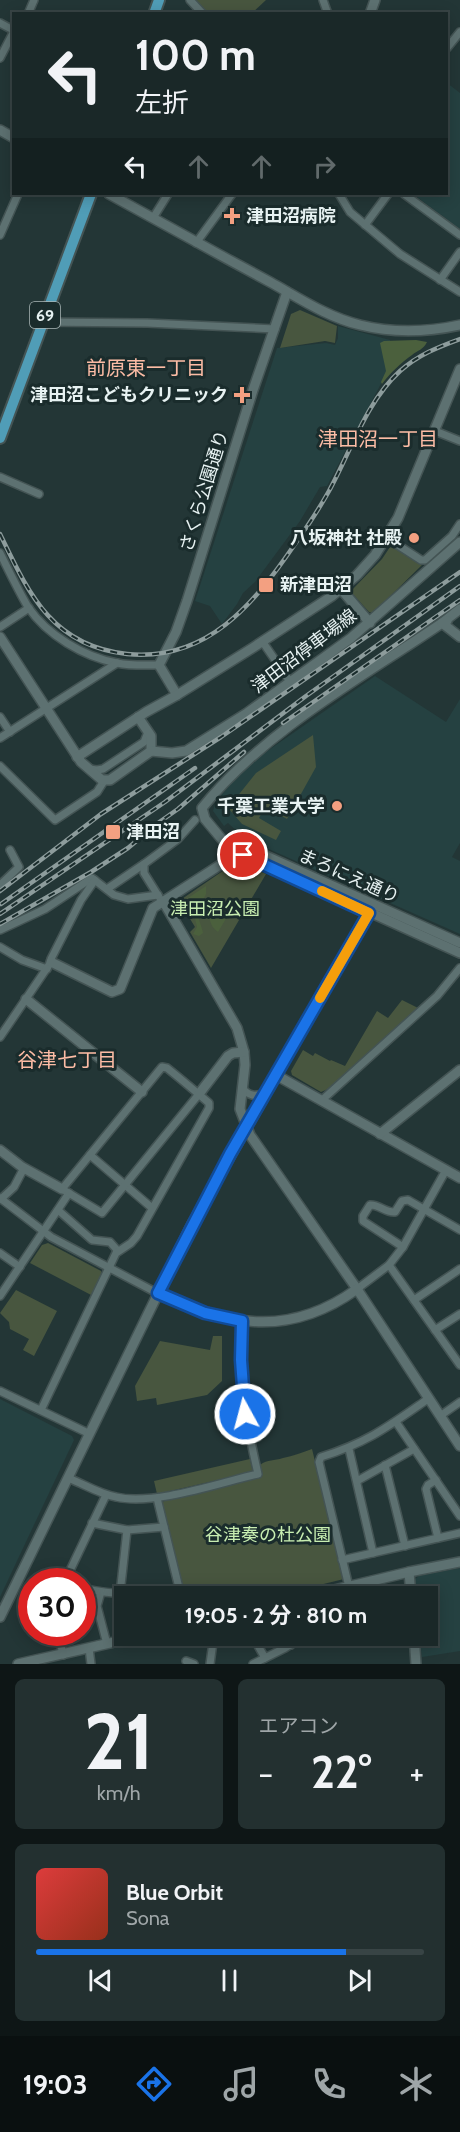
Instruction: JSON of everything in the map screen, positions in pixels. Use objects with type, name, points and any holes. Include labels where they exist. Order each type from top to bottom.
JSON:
[{"type":"main road","name":"69","points":[[0,438],[91,195]]},
{"type":"street","points":[[190,0],[201,12]]},
{"type":"street","points":[[448,47],[460,32]]},
{"type":"street","points":[[0,58],[12,33]]},
{"type":"street","points":[[0,235],[18,195]]},
{"type":"street","points":[[111,195],[316,308],[360,325],[413,330],[460,325]]},
{"type":"street","points":[[153,218],[167,195]]},
{"type":"street","points":[[196,243],[231,195]]},
{"type":"street","points":[[340,195],[350,212],[400,254],[460,292]]},
{"type":"street","points":[[365,225],[387,195]]},
{"type":"street","points":[[405,195],[460,235]]},
{"type":"street","points":[[440,280],[460,252]]},
{"type":"street","name":"さくら公園通り","points":[[159,665],[176,632],[187,602],[233,452],[287,292]]},
{"type":"street","points":[[42,322],[147,323],[275,329]]},
{"type":"street","points":[[77,757],[341,589],[363,568],[387,538],[402,510],[460,369]]},
{"type":"street","points":[[435,431],[460,441]]},
{"type":"street","points":[[0,477],[39,494]]},
{"type":"street","points":[[387,538],[425,561],[452,536],[460,524]]},
{"type":"street","name":"津田沼停車場線","points":[[151,751],[177,753],[190,749],[291,683],[370,623],[460,542]]},
{"type":"street","points":[[0,553],[29,608],[44,626],[85,653],[117,663],[159,665],[177,695]]},
{"type":"street","points":[[341,589],[370,623]]},
{"type":"street","points":[[0,627],[29,608]]},
{"type":"street","points":[[107,890],[178,838],[219,787],[249,757],[308,713],[460,609]]},
{"type":"street","points":[[442,623],[460,615]]},
{"type":"street","points":[[442,623],[460,637]]},
{"type":"street","points":[[0,637],[77,757],[104,781]]},
{"type":"street","points":[[262,641],[291,683]]},
{"type":"street","points":[[0,738],[117,663]]},
{"type":"street","points":[[0,717],[10,732]]},
{"type":"street","points":[[0,766],[55,820],[97,792],[104,781],[113,778],[151,751],[152,741],[138,717]]},
{"type":"street","points":[[87,768],[103,769],[144,741],[148,732]]},
{"type":"street","points":[[184,831],[200,819],[202,808]]},
{"type":"street","name":"まろにえ通り","points":[[200,819],[225,841],[230,849],[278,871],[460,943]]},
{"type":"street","points":[[220,865],[225,859],[227,850],[225,841]]},
{"type":"street","name":"まろにえ通り","points":[[225,841],[246,847],[460,953]]},
{"type":"street","points":[[0,885],[19,867],[10,850]]},
{"type":"street","points":[[0,947],[22,960],[49,966],[112,992],[120,989],[153,908],[161,898],[220,865],[243,855]]},
{"type":"street","points":[[144,864],[144,873],[234,1022],[244,1052],[245,1065],[240,1109],[250,1135],[327,1249],[357,1289],[460,1446]]},
{"type":"street","points":[[0,930],[45,909],[92,878],[114,895],[128,899],[161,898]]},
{"type":"street","points":[[0,1037],[49,966],[81,900],[95,880]]},
{"type":"street","points":[[0,1617],[197,1215],[371,909]]},
{"type":"street","points":[[321,1101],[437,996],[460,968]]},
{"type":"street","points":[[26,999],[142,1092]]},
{"type":"street","points":[[0,1150],[24,1168],[102,1213],[228,1056],[244,1052]]},
{"type":"street","points":[[0,1296],[58,1210],[66,1191],[90,1155],[162,1067],[167,1068],[209,1103],[209,1108],[137,1236],[118,1251],[41,1410]]},
{"type":"street","points":[[380,1134],[460,1070]]},
{"type":"street","points":[[24,1168],[14,1187],[1,1198],[43,1232],[109,1268],[158,1293],[205,1313],[242,1321],[272,1322],[303,1316],[336,1303],[389,1265],[425,1210],[455,1173],[380,1134],[276,1075]]},
{"type":"street","points":[[242,1088],[253,1096],[265,1093]]},
{"type":"street","points":[[90,1155],[152,1208]]},
{"type":"street","points":[[402,1247],[363,1221],[363,1216],[370,1205],[375,1205],[390,1213],[394,1212],[402,1201],[408,1200],[460,1230]]},
{"type":"street","points":[[58,1210],[92,1240],[110,1242],[118,1251]]},
{"type":"street","points":[[0,1253],[20,1267]]},
{"type":"street","points":[[389,1265],[460,1365]]},
{"type":"street","points":[[414,1300],[460,1269]]},
{"type":"street","points":[[435,1330],[460,1314]]},
{"type":"street","points":[[68,1478],[106,1495],[128,1499],[157,1498],[258,1474],[243,1400],[240,1350],[242,1321]]},
{"type":"street","points":[[0,1390],[90,1434]]},
{"type":"street","points":[[349,1586],[319,1462],[321,1457],[349,1449],[372,1437],[428,1399]]},
{"type":"street","points":[[440,1416],[460,1402]]},
{"type":"street","points":[[396,1422],[460,1516]]},
{"type":"street","points":[[349,1449],[374,1553]]},
{"type":"street","points":[[357,1481],[414,1449]]},
{"type":"street","points":[[385,1465],[405,1546]]},
{"type":"street","points":[[436,1480],[426,1489],[438,1538]]},
{"type":"street","points":[[71,1568],[106,1495]]},
{"type":"street","points":[[157,1498],[178,1586]]},
{"type":"street","points":[[92,1523],[127,1530],[164,1527]]},
{"type":"street","points":[[121,1586],[127,1530]]},
{"type":"street","points":[[342,1560],[460,1533]]},
{"type":"street","points":[[353,1586],[460,1562]]},
{"type":"street","points":[[410,1572],[411,1586]]},
{"type":"street","points":[[96,1591],[114,1593]]},
{"type":"street","points":[[101,1592],[97,1606],[107,1644]]},
{"type":"street","points":[[18,1664],[114,1642]]},
{"type":"street","points":[[61,1646],[63,1655]]},
{"type":"street","points":[[210,1664],[213,1646]]},
{"type":"street","points":[[258,1646],[265,1658]]},
{"type":"street","points":[[253,1664],[289,1646]]},
{"type":"street","points":[[415,1646],[416,1664]]},
{"type":"street","points":[[89,1648],[91,1664]]},
{"type":"street","points":[[186,1661],[194,1664]]},
{"type":"shaded area","points":[[448,84],[460,93],[460,229],[414,195],[448,195]]},
{"type":"shaded area","points":[[338,326],[390,340],[394,359],[327,486],[320,487],[300,521],[255,582],[243,593],[222,624],[210,606],[195,601],[277,348],[326,343],[335,345],[338,338]]},
{"type":"shaded area","name":"千葉工業大学","points":[[375,676],[446,722],[460,699],[460,843],[452,857],[460,861],[460,934],[244,838],[228,823],[224,826],[213,811],[216,801],[250,763]]},
{"type":"shaded area","points":[[0,1399],[72,1436],[74,1440],[0,1597]]},
{"type":"shaded area","points":[[460,1568],[460,1651],[422,1657],[420,1646],[438,1646],[438,1586],[414,1586],[414,1580],[419,1576]]},
{"type":"green space","points":[[194,0],[266,0],[253,12],[207,12]]},
{"type":"green space","points":[[300,310],[337,326],[335,343],[325,341],[280,348],[291,314]]},
{"type":"green space","points":[[416,340],[427,342],[396,368],[382,384],[386,371],[380,343]]},
{"type":"green space","points":[[392,544],[423,564],[373,613],[369,612],[352,593],[352,590],[382,559]]},
{"type":"green space","points":[[313,735],[316,767],[287,819],[265,807],[259,818],[281,831],[276,840],[242,824],[228,808],[256,773]]},
{"type":"green space","name":"津田沼公園","points":[[241,863],[266,874],[211,968],[190,932],[195,927],[184,909],[177,911],[179,901],[233,864]]},
{"type":"green space","points":[[206,886],[206,894],[198,907],[203,933],[199,936],[193,934],[197,927],[193,910],[179,904]]},
{"type":"green space","points":[[230,902],[233,907],[218,932],[210,921],[212,907],[217,908]]},
{"type":"green space","points":[[402,1000],[418,1008],[328,1089],[321,1092],[292,1075],[291,1071],[303,1050],[313,1056],[315,1053],[345,1066],[377,1011],[388,1018]]},
{"type":"green space","points":[[48,1243],[101,1271],[102,1277],[93,1296],[30,1263],[42,1245]]},
{"type":"green space","points":[[16,1290],[57,1311],[34,1356],[23,1350],[29,1339],[10,1329],[9,1322],[0,1313]]},
{"type":"green space","points":[[213,1336],[222,1336],[222,1381],[207,1395],[157,1405],[156,1398],[137,1401],[135,1386],[160,1341],[210,1350]]},
{"type":"green space","name":"谷津奏の杜公園","points":[[312,1449],[344,1579],[315,1586],[182,1586],[161,1502],[261,1474],[260,1465],[263,1463]]},
{"type":"green space","points":[[250,1459],[253,1472],[157,1494],[154,1481]]},
{"type":"railway","points":[[0,534],[22,577],[46,614],[80,640],[101,649],[127,654],[156,654],[181,649],[205,639],[245,607],[263,588],[295,544],[337,476],[368,412],[388,383],[414,360],[460,339]]},
{"type":"railway","points":[[0,891],[101,814],[221,737],[460,572]]},
{"type":"railway","points":[[0,914],[165,802],[306,696],[460,586]]},
{"type":"railway","points":[[283,723],[460,600]]},
{"type":"railway","points":[[0,924],[128,848],[178,809],[244,752]]},
{"type":"railway","points":[[1,904],[195,768]]},
{"type":"slow traffic","points":[[320,998],[369,913],[322,891]]},
{"type":"place","name":"津田沼病院","points":[[232,216]]},
{"type":"place","name":"津田沼こどもクリニック","points":[[242,395]]},
{"type":"place","name":"八坂神社 社殿","points":[[414,538]]},
{"type":"place","name":"新津田沼","points":[[266,585]]},
{"type":"place","name":"千葉工業大学","points":[[337,806]]},
{"type":"place","name":"津田沼","points":[[113,832]]},
{"type":"district","name":"前原東一丁目","points":[[146,368]]},
{"type":"district","name":"津田沼一丁目","points":[[378,439]]},
{"type":"district","name":"谷津七丁目","points":[[67,1060]]},
{"type":"route","points":[[243,855],[369,913],[230,1154],[158,1293],[205,1313],[242,1321],[240,1339],[245,1414]]}]
